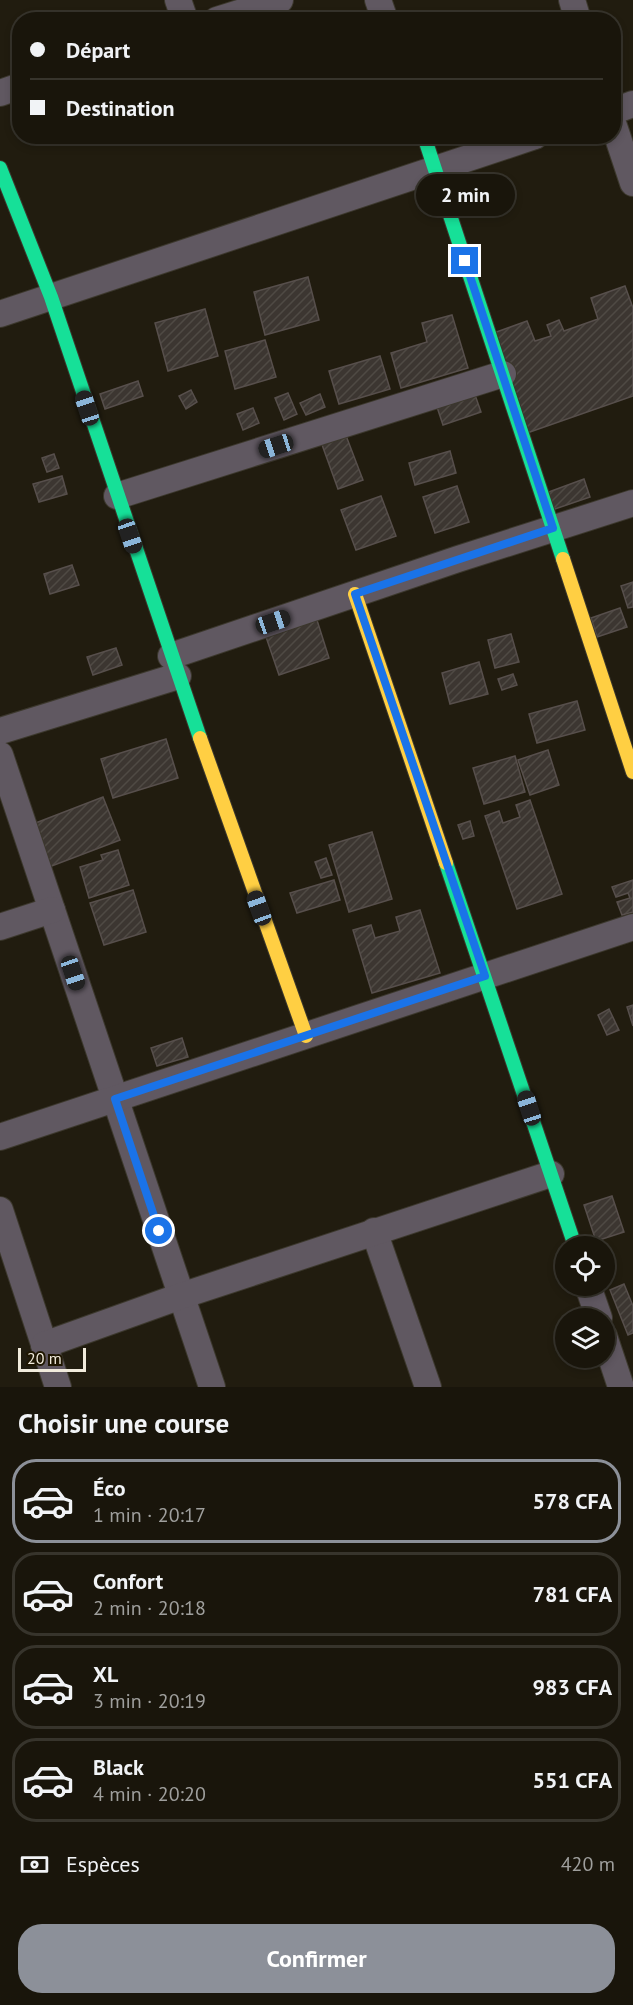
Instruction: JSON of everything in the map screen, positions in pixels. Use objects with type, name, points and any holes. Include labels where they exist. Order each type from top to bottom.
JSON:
[{"type":"street","points":[[242,12],[280,0]]},
{"type":"street","points":[[427,144],[553,528],[624,711],[633,772]]},
{"type":"street","points":[[0,314],[511,144]]},
{"type":"street","points":[[620,144],[633,183]]},
{"type":"street","points":[[0,168],[51,297],[174,666],[306,1036]]},
{"type":"street","points":[[117,496],[503,374]]},
{"type":"street","points":[[0,731],[174,666],[355,594],[633,503]]},
{"type":"street","points":[[355,594],[572,1236]]},
{"type":"street","points":[[0,755],[212,1387]]},
{"type":"street","points":[[0,927],[52,910]]},
{"type":"street","points":[[0,1137],[633,927]]},
{"type":"street","points":[[44,1345],[181,1296],[551,1174]]},
{"type":"street","points":[[0,1210],[58,1387]]},
{"type":"street","points":[[374,1231],[428,1387]]},
{"type":"street","points":[[614,1368],[618,1383]]},
{"type":"building","points":[[308,277],[319,320],[265,335],[254,292]]},
{"type":"building","points":[[625,286],[633,308],[633,396],[527,433],[491,334],[527,321],[535,341],[551,336],[547,325],[559,320],[564,331],[598,319],[591,298]]},
{"type":"building","points":[[205,309],[218,356],[168,371],[155,323]]},
{"type":"building","points":[[452,315],[468,368],[401,388],[391,353],[427,342],[422,323]]},
{"type":"building","points":[[265,340],[276,377],[235,389],[225,351]]},
{"type":"building","points":[[380,356],[390,389],[339,404],[329,371]]},
{"type":"building","points":[[138,381],[143,396],[105,409],[100,394]]},
{"type":"building","points":[[191,390],[197,402],[186,409],[179,396]]},
{"type":"building","points":[[474,392],[481,412],[443,425],[436,404]]},
{"type":"building","points":[[288,393],[297,414],[284,420],[275,398]]},
{"type":"building","points":[[320,394],[325,407],[306,415],[300,403]]},
{"type":"building","points":[[253,408],[259,423],[243,430],[237,414]]},
{"type":"building","points":[[345,433],[363,480],[338,489],[321,442]]},
{"type":"building","points":[[450,451],[456,473],[415,485],[409,463]]},
{"type":"building","points":[[54,454],[59,468],[47,472],[42,458]]},
{"type":"building","points":[[62,476],[67,494],[39,502],[33,484]]},
{"type":"building","points":[[584,479],[590,497],[552,510],[546,493]]},
{"type":"building","points":[[457,486],[469,522],[435,533],[423,497]]},
{"type":"building","points":[[381,496],[396,536],[356,550],[341,510]]},
{"type":"building","points":[[72,565],[79,585],[50,594],[44,574]]},
{"type":"building","points":[[633,582],[633,607],[628,608],[621,586]]},
{"type":"building","points":[[620,608],[627,627],[597,637],[591,618]]},
{"type":"building","points":[[316,617],[329,658],[279,675],[265,634]]},
{"type":"building","points":[[511,634],[519,662],[495,668],[488,640]]},
{"type":"building","points":[[116,648],[122,665],[93,675],[87,657]]},
{"type":"building","points":[[479,662],[488,694],[450,704],[442,673]]},
{"type":"building","points":[[513,674],[517,685],[502,690],[498,679]]},
{"type":"building","points":[[577,701],[585,730],[537,743],[529,714]]},
{"type":"building","points":[[166,739],[178,778],[113,798],[101,759]]},
{"type":"building","points":[[548,750],[559,785],[530,795],[518,760]]},
{"type":"building","points":[[515,756],[525,792],[484,804],[473,768]]},
{"type":"building","points":[[103,797],[120,840],[49,867],[33,824]]},
{"type":"building","points":[[530,800],[562,894],[517,909],[485,816],[499,811],[503,823],[520,817],[516,805]]},
{"type":"building","points":[[470,821],[474,836],[463,839],[458,825]]},
{"type":"building","points":[[372,832],[392,899],[349,912],[329,845]]},
{"type":"building","points":[[118,850],[129,885],[89,898],[80,867],[103,860],[101,855]]},
{"type":"building","points":[[326,858],[332,875],[321,878],[315,862]]},
{"type":"building","points":[[334,880],[340,900],[297,913],[290,893]]},
{"type":"building","points":[[633,880],[633,912],[622,915],[617,902],[630,898],[628,893],[616,897],[612,887]]},
{"type":"building","points":[[133,890],[146,932],[104,945],[90,903]]},
{"type":"building","points":[[420,910],[440,973],[372,993],[353,930],[371,925],[375,938],[400,931],[396,917]]},
{"type":"building","points":[[633,1005],[633,1026],[627,1007]]},
{"type":"building","points":[[609,1009],[619,1030],[607,1035],[598,1015]]},
{"type":"building","points":[[182,1038],[188,1057],[157,1066],[151,1048]]},
{"type":"building","points":[[612,1196],[624,1232],[612,1236],[594,1236],[584,1205]]},
{"type":"building","points":[[624,1284],[633,1306],[633,1333],[628,1335],[612,1296],[615,1296],[615,1288]]},
{"type":"traffic: fast","points":[[427,144],[563,559]]},
{"type":"traffic: fast","points":[[0,168],[51,297],[200,738]]},
{"type":"traffic: fast","points":[[446,863],[572,1236]]},
{"type":"traffic: slow","points":[[563,559],[633,772]]},
{"type":"traffic: slow","points":[[355,594],[446,863]]},
{"type":"traffic: slow","points":[[200,738],[306,1036]]},
{"type":"route","points":[[159,1231],[115,1099],[485,976],[355,594],[553,528],[465,261]]}]
